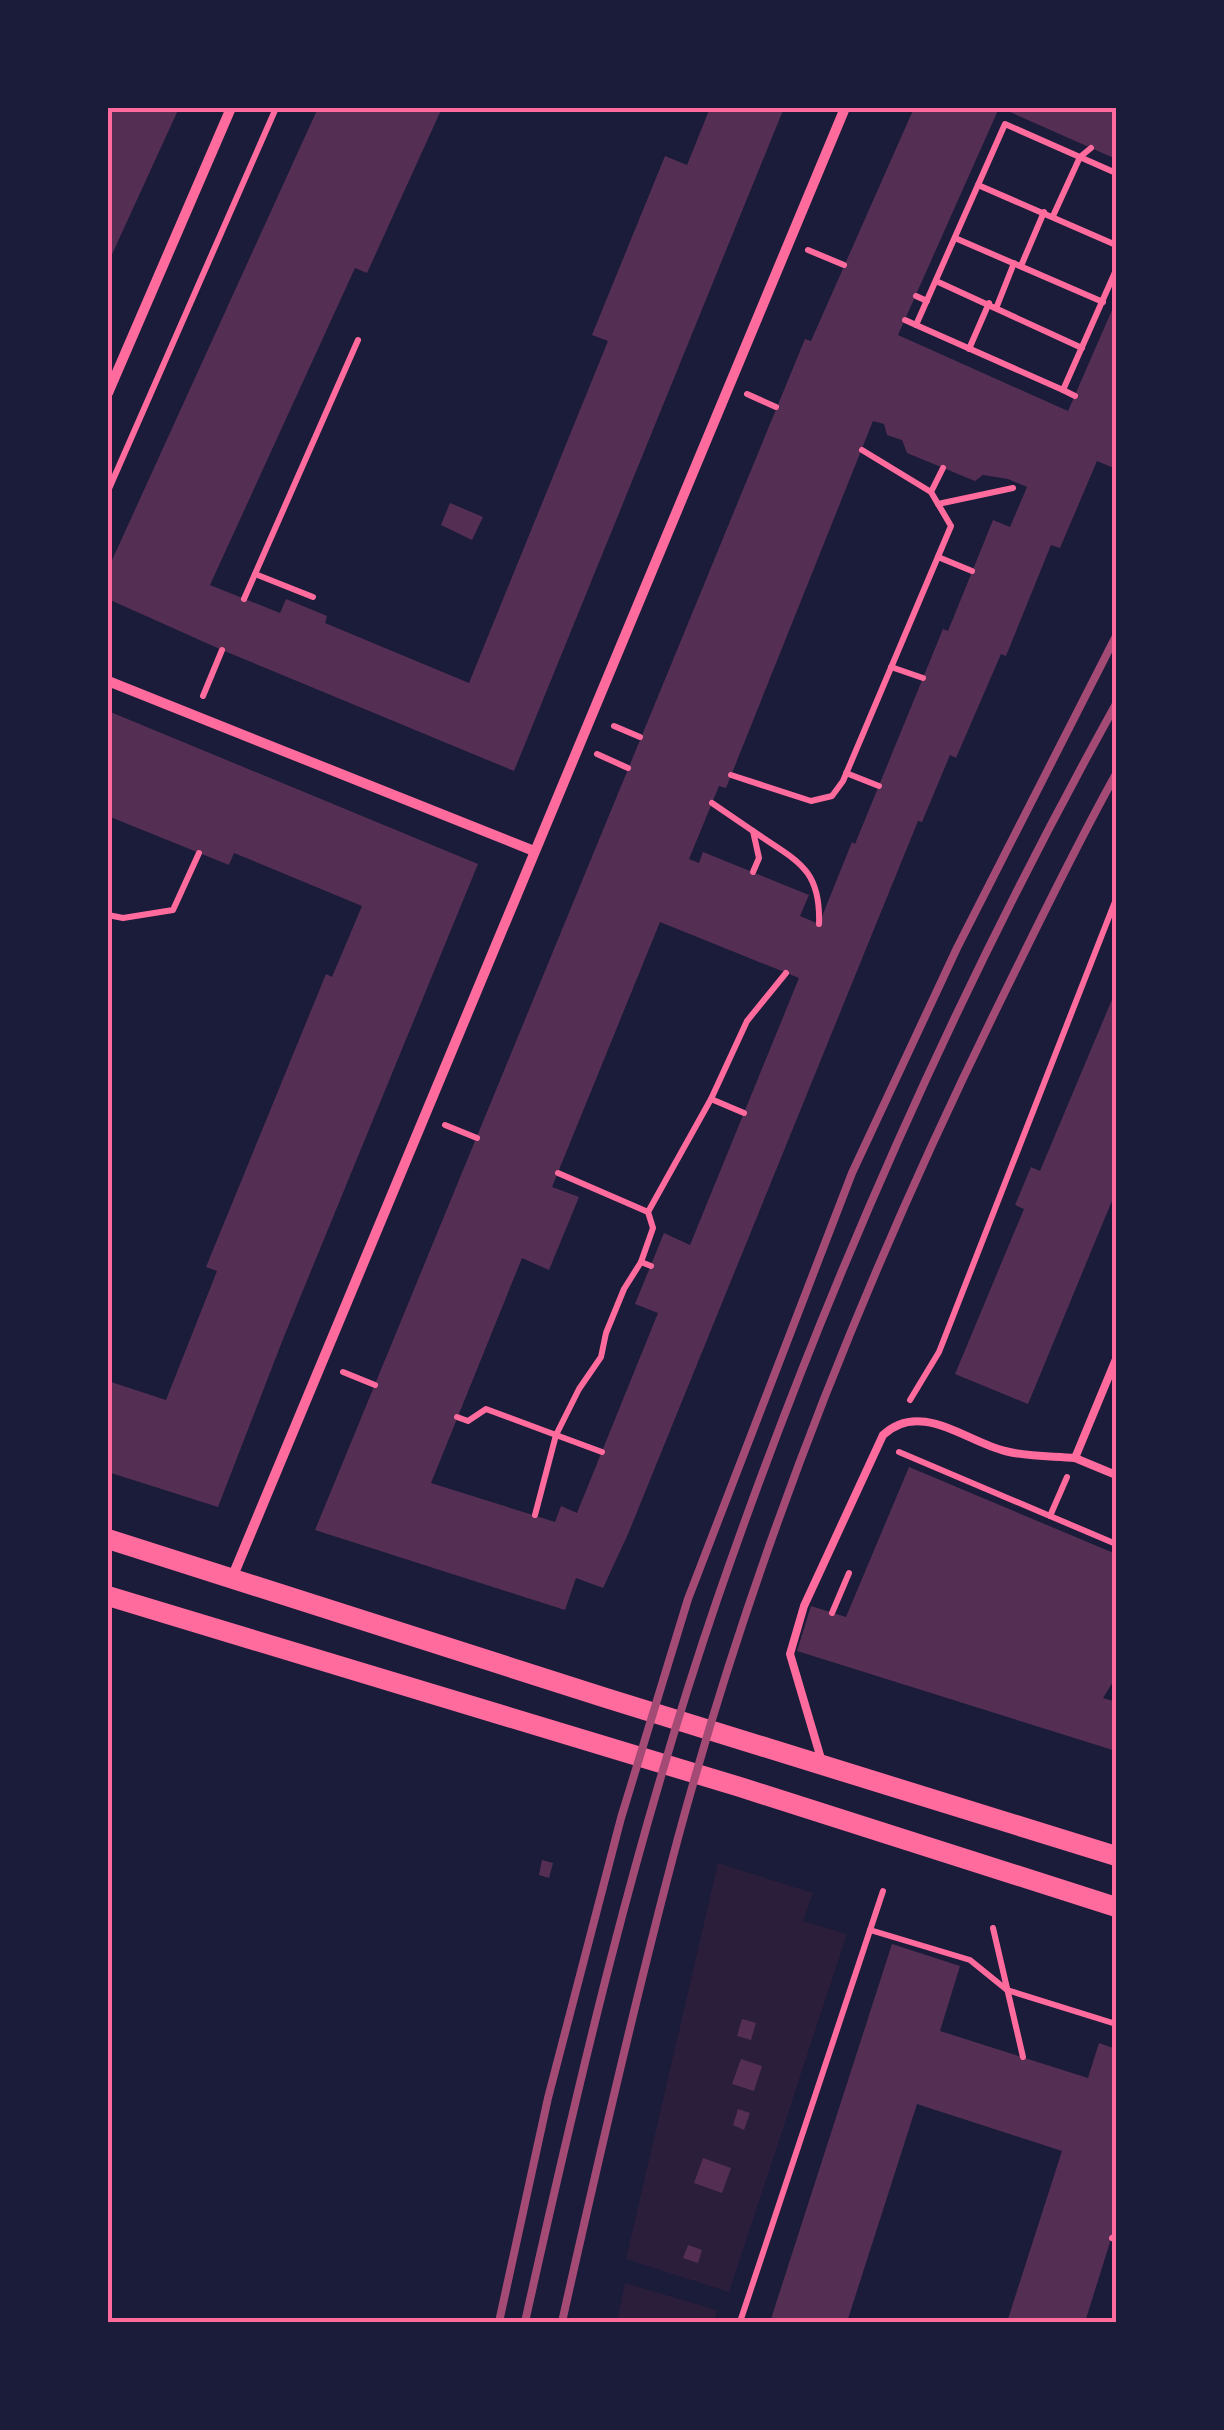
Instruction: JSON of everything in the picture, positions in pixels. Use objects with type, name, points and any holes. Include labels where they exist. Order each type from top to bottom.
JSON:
[{"type":"main road","points":[[108,1539],[1116,1856]]},
{"type":"main road","points":[[108,1596],[722,1781],[1116,1907]]},
{"type":"street","points":[[108,392],[232,108]]},
{"type":"street","points":[[232,1579],[845,108]]},
{"type":"street","points":[[108,680],[534,851]]},
{"type":"lane","points":[[1076,1458],[1116,1359]]},
{"type":"lane","points":[[824,1766],[790,1654],[804,1606],[884,1436],[897,1422],[924,1420],[1006,1452],[1076,1458],[1116,1475]]},
{"type":"path","points":[[108,491],[276,108]]},
{"type":"path","points":[[916,325],[1005,124],[1116,173]]},
{"type":"path","points":[[1053,216],[1080,157],[1091,148]]},
{"type":"path","points":[[978,185],[1116,245]]},
{"type":"path","points":[[969,349],[1044,212]]},
{"type":"path","points":[[954,238],[1102,302]]},
{"type":"path","points":[[787,241],[844,265]]},
{"type":"path","points":[[1063,390],[1116,270]]},
{"type":"path","points":[[936,281],[1082,348]]},
{"type":"path","points":[[916,296],[927,301]]},
{"type":"path","points":[[905,320],[1075,396]]},
{"type":"path","points":[[244,598],[358,340]]},
{"type":"path","points":[[731,775],[811,801],[832,796],[846,773],[951,526],[931,492],[862,450]]},
{"type":"path","points":[[931,492],[943,468]]},
{"type":"path","points":[[938,504],[1013,488]]},
{"type":"path","points":[[938,557],[972,571]]},
{"type":"path","points":[[254,574],[313,597]]},
{"type":"path","points":[[195,716],[222,650]]},
{"type":"path","points":[[891,666],[922,678]]},
{"type":"path","points":[[846,773],[879,786]]},
{"type":"path","points":[[712,804],[810,872],[820,895],[819,924]]},
{"type":"path","points":[[753,831],[759,858],[753,872]]},
{"type":"path","points":[[108,915],[136,917],[173,910],[199,853]]},
{"type":"path","points":[[897,1422],[939,1352],[1116,899]]},
{"type":"path","points":[[648,1212],[712,1098],[747,1021],[786,973]]},
{"type":"path","points":[[712,1098],[744,1113]]},
{"type":"path","points":[[536,1515],[556,1435],[579,1389],[601,1357],[606,1333],[654,1228],[648,1212],[558,1173]]},
{"type":"path","points":[[641,1262],[651,1266]]},
{"type":"path","points":[[321,1364],[375,1385]]},
{"type":"path","points":[[458,1417],[468,1421],[486,1409],[602,1452]]},
{"type":"path","points":[[891,1470],[898,1452],[1116,1544]]},
{"type":"path","points":[[1050,1516],[1076,1458]]},
{"type":"path","points":[[832,1614],[854,1560]]},
{"type":"path","points":[[740,2322],[883,1892]]},
{"type":"path","points":[[992,1928],[1023,2057]]},
{"type":"path","points":[[870,1930],[970,1960],[1008,1990],[1116,2024]]},
{"type":"shaded area","points":[[718,1863],[813,1893],[803,1921],[847,1934],[729,2292],[626,2259]]},
{"type":"shaded area","points":[[625,2283],[717,2310],[714,2322],[617,2322]]},
{"type":"building","points":[[108,108],[179,108],[108,263]]},
{"type":"building","points":[[318,108],[442,108],[367,273],[355,268],[210,585],[280,613],[286,599],[327,616],[325,623],[469,683],[608,341],[592,335],[665,156],[687,165],[710,108],[784,108],[514,771],[108,599],[108,569]]},
{"type":"building","points":[[914,108],[999,108],[898,335],[1068,411],[1116,301],[1116,469],[1097,461],[1060,548],[1051,545],[1006,656],[1001,654],[956,758],[950,755],[922,822],[918,821],[628,1534],[603,1588],[576,1578],[565,1610],[315,1530],[805,339],[811,341]],"holes":[[[873,421],[884,424],[887,435],[902,440],[907,453],[975,481],[983,475],[1027,487],[1010,527],[993,520],[819,924],[800,916],[809,895],[703,852],[699,863],[689,859],[719,786],[726,788]],[[660,922],[799,978],[690,1245],[664,1233],[635,1304],[658,1313],[577,1513],[561,1506],[555,1522],[431,1483],[522,1258],[549,1270],[579,1197],[552,1187]]]},
{"type":"building","points":[[1001,108],[1116,108],[1116,159]]},
{"type":"building","points":[[450,503],[483,517],[472,540],[441,525]]},
{"type":"building","points":[[108,711],[478,864],[218,1507],[108,1472],[108,1381],[166,1400],[217,1271],[206,1267],[326,974],[332,977],[362,906],[234,853],[229,865],[108,816]]},
{"type":"building","points":[[1116,990],[1116,1191],[1028,1404],[955,1374],[1024,1209],[1015,1205],[1031,1167],[1040,1171]]},
{"type":"building","points":[[909,1467],[1116,1554],[1116,1677],[1103,1698],[1116,1702],[1116,1751],[797,1651],[811,1606],[846,1617]]},
{"type":"building","points":[[542,1860],[553,1863],[549,1878],[539,1875]]},
{"type":"building","points":[[892,1944],[960,1966],[940,2031],[1088,2078],[1099,2043],[1116,2049],[1116,2223],[1085,2322],[1007,2322],[1062,2151],[917,2104],[847,2322],[770,2322]]},
{"type":"building","points":[[742,2019],[756,2023],[751,2040],[737,2036]]},
{"type":"building","points":[[741,2059],[762,2066],[754,2091],[732,2084]]},
{"type":"building","points":[[738,2109],[750,2113],[744,2130],[733,2125]]},
{"type":"building","points":[[703,2158],[731,2168],[722,2193],[694,2183]]},
{"type":"building","points":[[688,2245],[702,2250],[698,2263],[683,2258]]},
{"type":"railway","points":[[499,2322],[548,2098],[621,1818],[688,1599],[852,1173],[957,948],[1116,636]]},
{"type":"railway","points":[[525,2322],[588,2049],[660,1778],[758,1484],[897,1143],[1002,921],[1116,704]]},
{"type":"railway","points":[[562,2322],[678,1838],[708,1731],[778,1521],[902,1211],[996,1010],[1116,774]]}]
